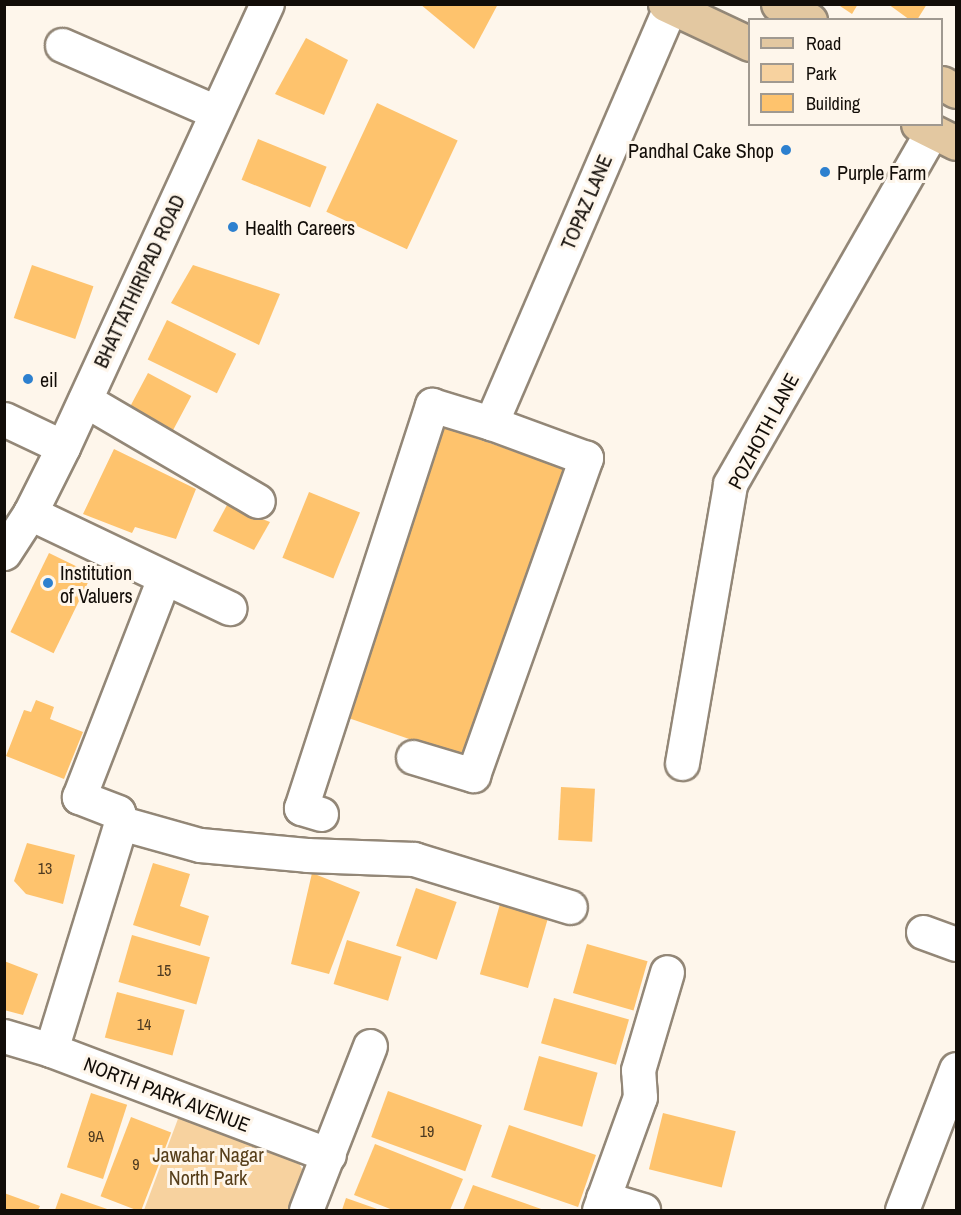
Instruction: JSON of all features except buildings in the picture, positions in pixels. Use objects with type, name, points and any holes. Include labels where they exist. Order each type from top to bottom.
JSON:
[{"type":"main road","points":[[778,4],[806,18]]},
{"type":"main road","points":[[668,5],[748,43]]},
{"type":"main road","points":[[943,84],[957,91]]},
{"type":"street","name":"BHATTATHIRIPAD ROAD","points":[[4,553],[30,513],[63,447],[267,4]]},
{"type":"street","name":"TOPAZ LANE","points":[[496,411],[668,5]]},
{"type":"street","points":[[62,45],[216,112]]},
{"type":"street","name":"POZHOTH LANE","points":[[682,763],[730,484],[936,133]]},
{"type":"street","points":[[85,400],[258,501]]},
{"type":"street","points":[[321,814],[301,808],[432,405],[496,411],[586,458],[473,775],[413,757]]},
{"type":"street","points":[[4,419],[63,447]]},
{"type":"street","points":[[30,513],[229,608]]},
{"type":"street","points":[[51,1050],[121,823],[118,812],[79,797],[164,578]]},
{"type":"street","points":[[121,823],[200,845],[307,855],[414,859],[570,907]]},
{"type":"street","points":[[923,932],[957,944]]},
{"type":"street","points":[[643,1210],[601,1204],[640,1097],[638,1070],[667,972]]},
{"type":"street","name":"NORTH PARK AVENUE","points":[[4,1036],[51,1050],[329,1155]]},
{"type":"street","points":[[306,1210],[370,1046]]},
{"type":"street","points":[[902,1210],[957,1069]]},
{"type":"green space","name":"Jawahar Nagar North Park","points":[[182,1108],[293,1151],[307,1179],[294,1210],[144,1210]]},
{"type":"place","name":"Pandhal Cake Shop","points":[[786,150]]},
{"type":"place","name":"Purple Farm","points":[[825,172]]},
{"type":"place","name":"Health Careers","points":[[233,227]]},
{"type":"place","name":"eil","points":[[28,379]]},
{"type":"place","name":"Institution of Valuers","points":[[48,583]]}]
